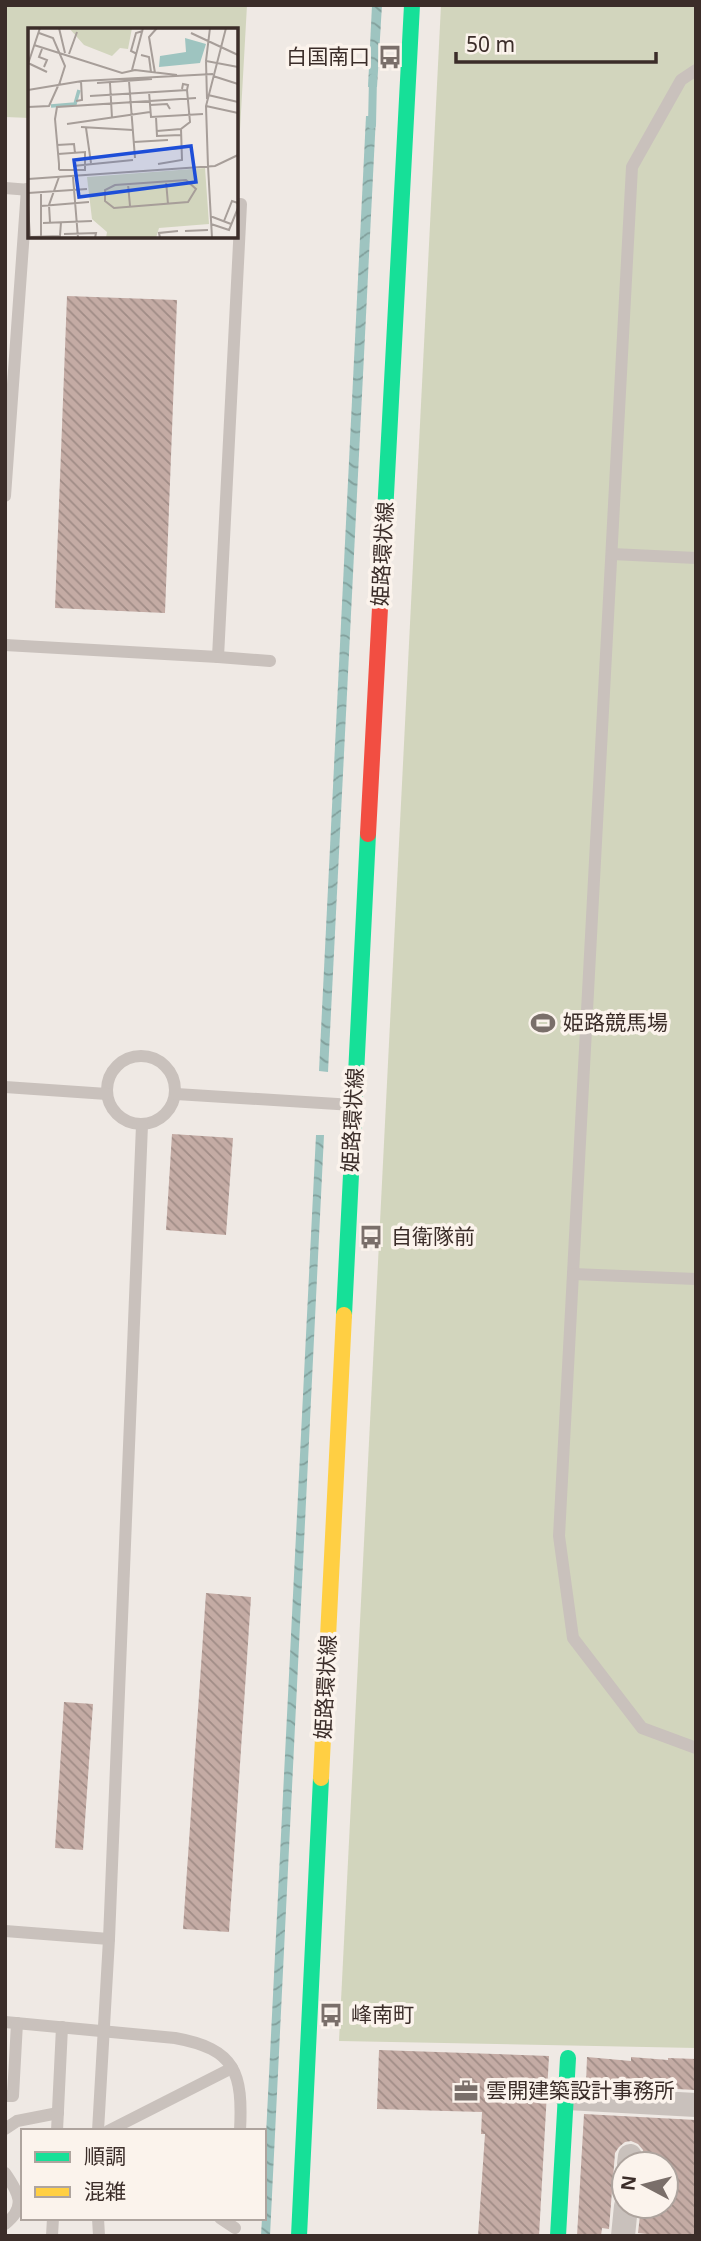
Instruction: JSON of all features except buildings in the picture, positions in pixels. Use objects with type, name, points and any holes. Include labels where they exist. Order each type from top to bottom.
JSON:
[{"type":"main road","name":"姫路環状線","points":[[299,2236],[354,1105],[412,5]]},
{"type":"main road","points":[[558,2236],[568,2058]]},
{"type":"street","points":[[566,2098],[696,2105]]},
{"type":"lane","points":[[696,70],[681,80],[632,167],[559,1536],[573,1638],[642,1728],[696,1748]]},
{"type":"lane","points":[[5,188],[28,190],[7,440],[5,496]]},
{"type":"lane","points":[[218,657],[241,204],[238,204]]},
{"type":"lane","points":[[612,554],[696,558]]},
{"type":"lane","points":[[5,645],[270,661]]},
{"type":"lane","points":[[133,1057],[149,1057],[164,1064],[173,1078],[176,1094],[170,1110],[158,1121],[142,1125],[125,1121],[113,1110],[107,1094],[109,1078],[118,1065],[133,1057]]},
{"type":"lane","points":[[5,1087],[107,1094]]},
{"type":"lane","points":[[176,1094],[354,1105]]},
{"type":"lane","points":[[98,2129],[105,2032],[142,1125]]},
{"type":"lane","points":[[573,1274],[696,1279]]},
{"type":"lane","points":[[5,1931],[109,1939]]},
{"type":"lane","points":[[5,2096],[13,2096],[11,2023],[174,2038],[198,2042],[219,2053],[232,2068],[241,2093],[240,2129]]},
{"type":"lane","points":[[57,2129],[62,2027]]},
{"type":"lane","points":[[112,2129],[232,2068]]},
{"type":"lane","points":[[5,2129],[17,2120],[58,2113]]},
{"type":"lane","points":[[5,2173],[19,2197],[18,2211],[5,2224]]},
{"type":"green space","points":[[5,5],[247,5],[240,130],[238,28],[28,28],[28,118],[5,117]]},
{"type":"green space","name":"姫路競馬場","points":[[441,5],[696,5],[696,2048],[339,2041]]},
{"type":"water","points":[[372,5],[382,5],[377,87],[368,87]]},
{"type":"water","points":[[366,116],[376,116],[328,1072],[319,1071]]},
{"type":"water","points":[[316,1135],[324,1135],[270,2236],[261,2236],[262,2220],[266,2220],[266,2135]]},
{"type":"waterway","points":[[372,125],[373,78]]},
{"type":"traffic: fast","points":[[381,589],[412,5]]},
{"type":"traffic: fast","points":[[344,1315],[368,834]]},
{"type":"traffic: fast","points":[[299,2236],[321,1778]]},
{"type":"traffic: fast","points":[[558,2236],[568,2058]]},
{"type":"traffic: slow","points":[[321,1778],[344,1315]]},
{"type":"traffic: jam","points":[[368,834],[381,589]]},
{"type":"place","name":"白国南口","points":[[390,57]]},
{"type":"place","name":"姫路競馬場","points":[[543,1023]]},
{"type":"place","name":"自衛隊前","points":[[371,1237]]},
{"type":"place","name":"峰南町","points":[[331,2015]]},
{"type":"place","name":"雲開建築設計事務所","points":[[466,2091]]}]
